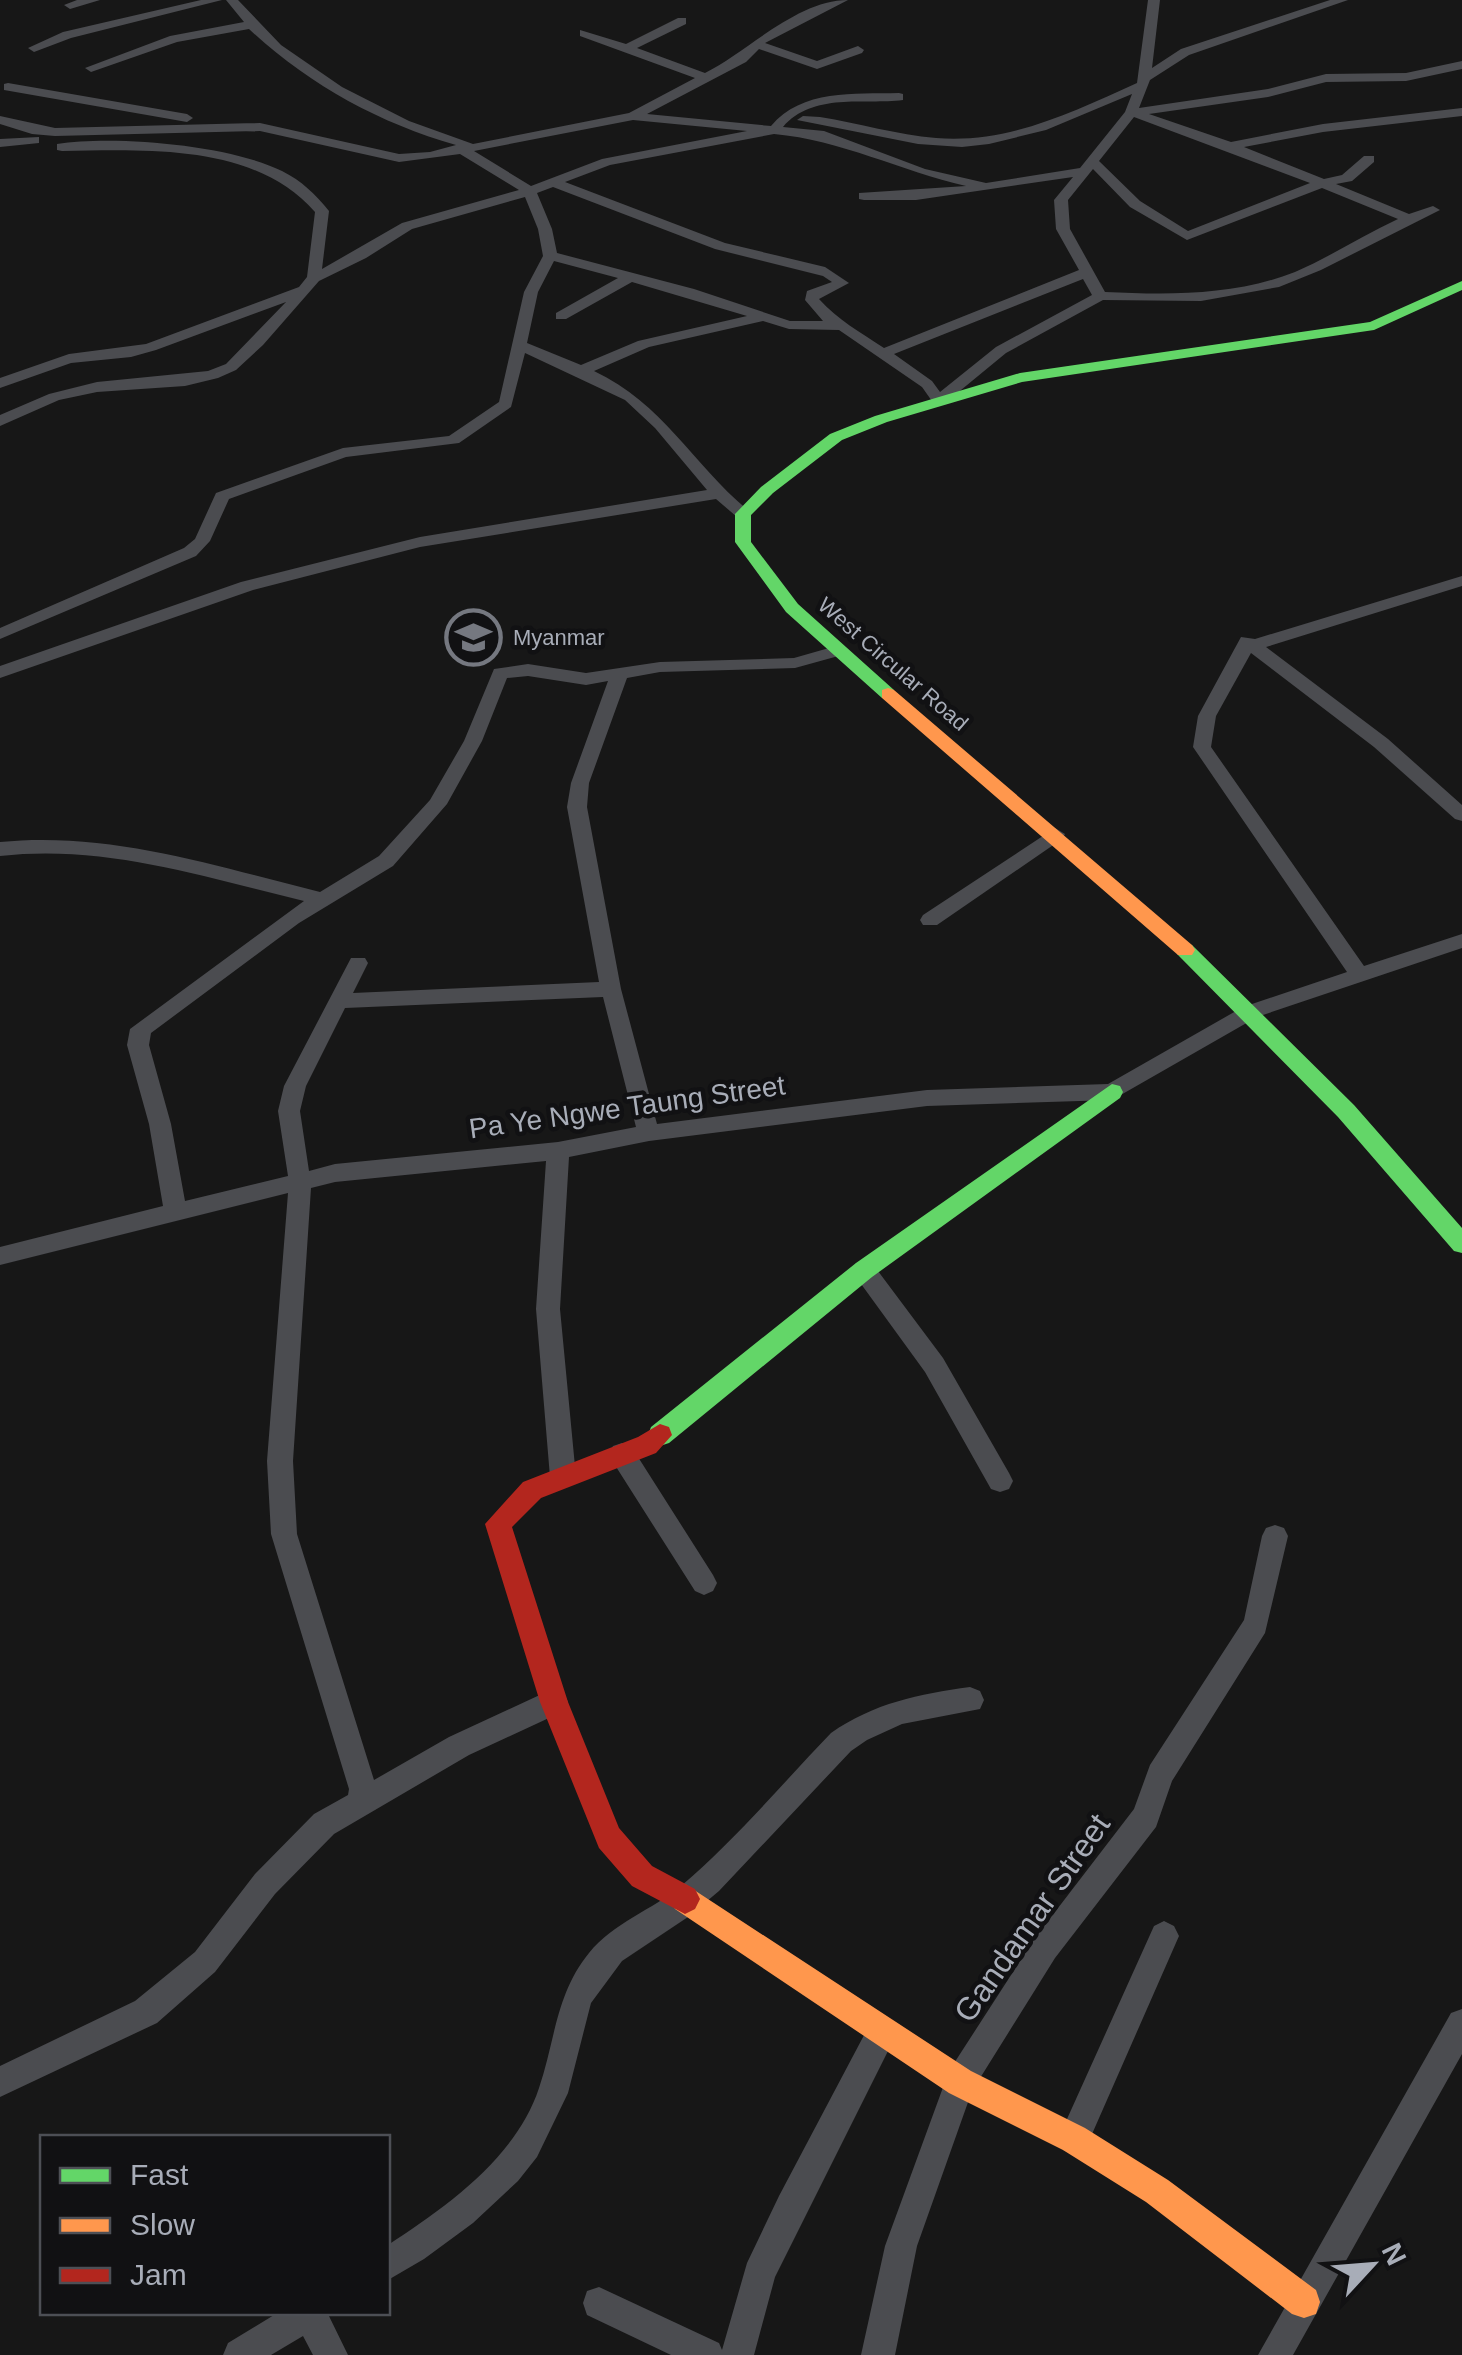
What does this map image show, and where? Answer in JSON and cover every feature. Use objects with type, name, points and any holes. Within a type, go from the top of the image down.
[{"type":"street","points":[[70,5],[94,0]]},
{"type":"street","points":[[34,48],[67,35],[216,0]]},
{"type":"street","points":[[0,634],[190,552],[202,542],[222,496],[343,453],[453,440],[506,404],[518,364],[518,344],[530,292],[550,256],[546,229],[530,191],[464,147],[405,126],[305,69],[249,25],[232,0]]},
{"type":"street","points":[[634,116],[742,59],[755,44],[842,0]]},
{"type":"street","points":[[1100,296],[1063,229],[1060,200],[1131,113],[1144,82],[1154,0]]},
{"type":"street","points":[[0,382],[90,354],[131,353],[151,347],[310,283],[406,226],[530,191],[607,162],[776,126],[830,122],[934,142],[962,142],[1040,129],[1144,82],[1186,52],[1342,0]]},
{"type":"street","points":[[630,48],[682,21]]},
{"type":"street","points":[[91,68],[174,39],[249,25]]},
{"type":"street","points":[[584,33],[706,78]]},
{"type":"street","points":[[755,44],[817,65],[858,50]]},
{"type":"street","points":[[1131,113],[1268,94],[1326,78],[1406,77],[1462,66]]},
{"type":"street","points":[[8,87],[260,127],[400,158],[634,116],[776,126],[819,134],[921,172],[986,186]]},
{"type":"street","points":[[776,126],[790,110],[834,99],[898,97]]},
{"type":"street","points":[[1230,146],[1323,128],[1462,112]]},
{"type":"street","points":[[1131,113],[1230,146],[1408,218]]},
{"type":"street","points":[[0,120],[61,147],[108,146],[221,156],[266,166],[295,179],[322,211],[310,283],[244,354],[212,375],[184,382],[96,387],[0,421]]},
{"type":"street","points":[[0,143],[33,135],[260,127]]},
{"type":"street","points":[[1088,166],[1135,204],[1187,236],[1321,184],[1348,178],[1369,159]]},
{"type":"street","points":[[864,196],[916,196],[1088,166]]},
{"type":"street","points":[[552,182],[693,240],[822,269],[842,283],[812,294],[812,300],[833,323],[927,384],[939,401]]},
{"type":"street","points":[[939,401],[1001,350],[1100,296],[1185,301],[1254,289],[1300,274],[1408,218],[1433,210]]},
{"type":"street","points":[[550,256],[689,292],[789,325],[833,323]]},
{"type":"street","points":[[884,353],[1086,272]]},
{"type":"street","points":[[561,316],[630,277]]},
{"type":"street","points":[[518,344],[630,397],[686,454],[715,494],[743,514],[767,490],[836,437],[939,401],[1020,378],[1374,326],[1462,286]]},
{"type":"street","points":[[579,372],[606,355],[639,345],[760,318]]},
{"type":"street","points":[[54,364],[69,394]]},
{"type":"street","points":[[0,672],[247,586],[401,547],[715,494]]},
{"type":"street","name":"West Circular Road","points":[[743,514],[743,542],[764,574],[836,652],[1055,834],[1250,1012],[1346,1111],[1462,1244]]},
{"type":"street","points":[[1247,641],[1462,580]]},
{"type":"street","points":[[1247,641],[1381,743],[1462,815]]},
{"type":"street","points":[[1247,641],[1207,716],[1202,747],[1359,974]]},
{"type":"street","points":[[176,1213],[160,1124],[138,1044],[141,1030],[322,899],[386,861],[436,804],[472,741],[500,673],[528,670],[586,679],[684,665],[795,662],[836,652]]},
{"type":"street","points":[[619,674],[580,783],[577,807],[611,989],[649,1134]]},
{"type":"street","points":[[930,920],[1055,834]]},
{"type":"street","points":[[0,849],[28,844],[72,846],[322,899]]},
{"type":"street","name":"Pa Ye Ngwe Taung Street","points":[[0,1256],[335,1173],[558,1151],[649,1134],[927,1098],[1112,1092],[1250,1012],[1462,941]]},
{"type":"street","points":[[358,963],[294,1086],[289,1112],[300,1183],[280,1461],[284,1534],[362,1790],[361,1801]]},
{"type":"street","points":[[336,1001],[611,989]]},
{"type":"street","points":[[1112,1092],[864,1270],[647,1444],[532,1490],[498,1524],[554,1702],[608,1838],[642,1876],[687,1900],[882,2034],[960,2082],[1074,2139],[1157,2191],[1304,2302]]},
{"type":"street","points":[[558,1151],[548,1309],[564,1477]]},
{"type":"street","points":[[864,1270],[934,1365],[1000,1481]]},
{"type":"street","points":[[622,1454],[704,1584]]},
{"type":"street","name":"Gandamar Street","points":[[878,2355],[901,2246],[960,2082],[1045,1948],[1146,1817],[1160,1775],[1256,1624],[1275,1536]]},
{"type":"street","points":[[390,2263],[447,2226],[512,2162],[549,2106],[560,2069],[564,2032],[585,1983],[603,1959],[629,1936],[687,1900],[864,1724],[884,1714],[970,1700]]},
{"type":"street","points":[[0,2082],[146,2012],[204,1962],[265,1884],[324,1824],[459,1746],[554,1702]]},
{"type":"street","points":[[1074,2139],[1164,1936]]},
{"type":"street","points":[[1275,2355],[1462,2024]]},
{"type":"street","points":[[737,2355],[759,2275],[790,2207],[882,2034]]},
{"type":"street","points":[[599,2302],[707,2355]]},
{"type":"street","points":[[240,2355],[307,2315]]},
{"type":"street","points":[[311,2315],[330,2355]]},
{"type":"traffic: fast","points":[[888,694],[792,608],[743,542],[743,514],[767,490],[836,437],[881,419],[1020,378],[1374,326],[1462,285]]},
{"type":"traffic: fast","points":[[1185,950],[1346,1111],[1462,1244]]},
{"type":"traffic: fast","points":[[660,1435],[864,1270],[1112,1092]]},
{"type":"traffic: slow","points":[[888,694],[1185,950]]},
{"type":"traffic: slow","points":[[685,1899],[960,2082],[1074,2139],[1157,2191],[1304,2302]]},
{"type":"traffic: jam","points":[[660,1435],[647,1445],[532,1490],[498,1524],[554,1702],[609,1838],[642,1876],[685,1899]]},
{"type":"place","name":"Myanmar","points":[[474,637]]}]
